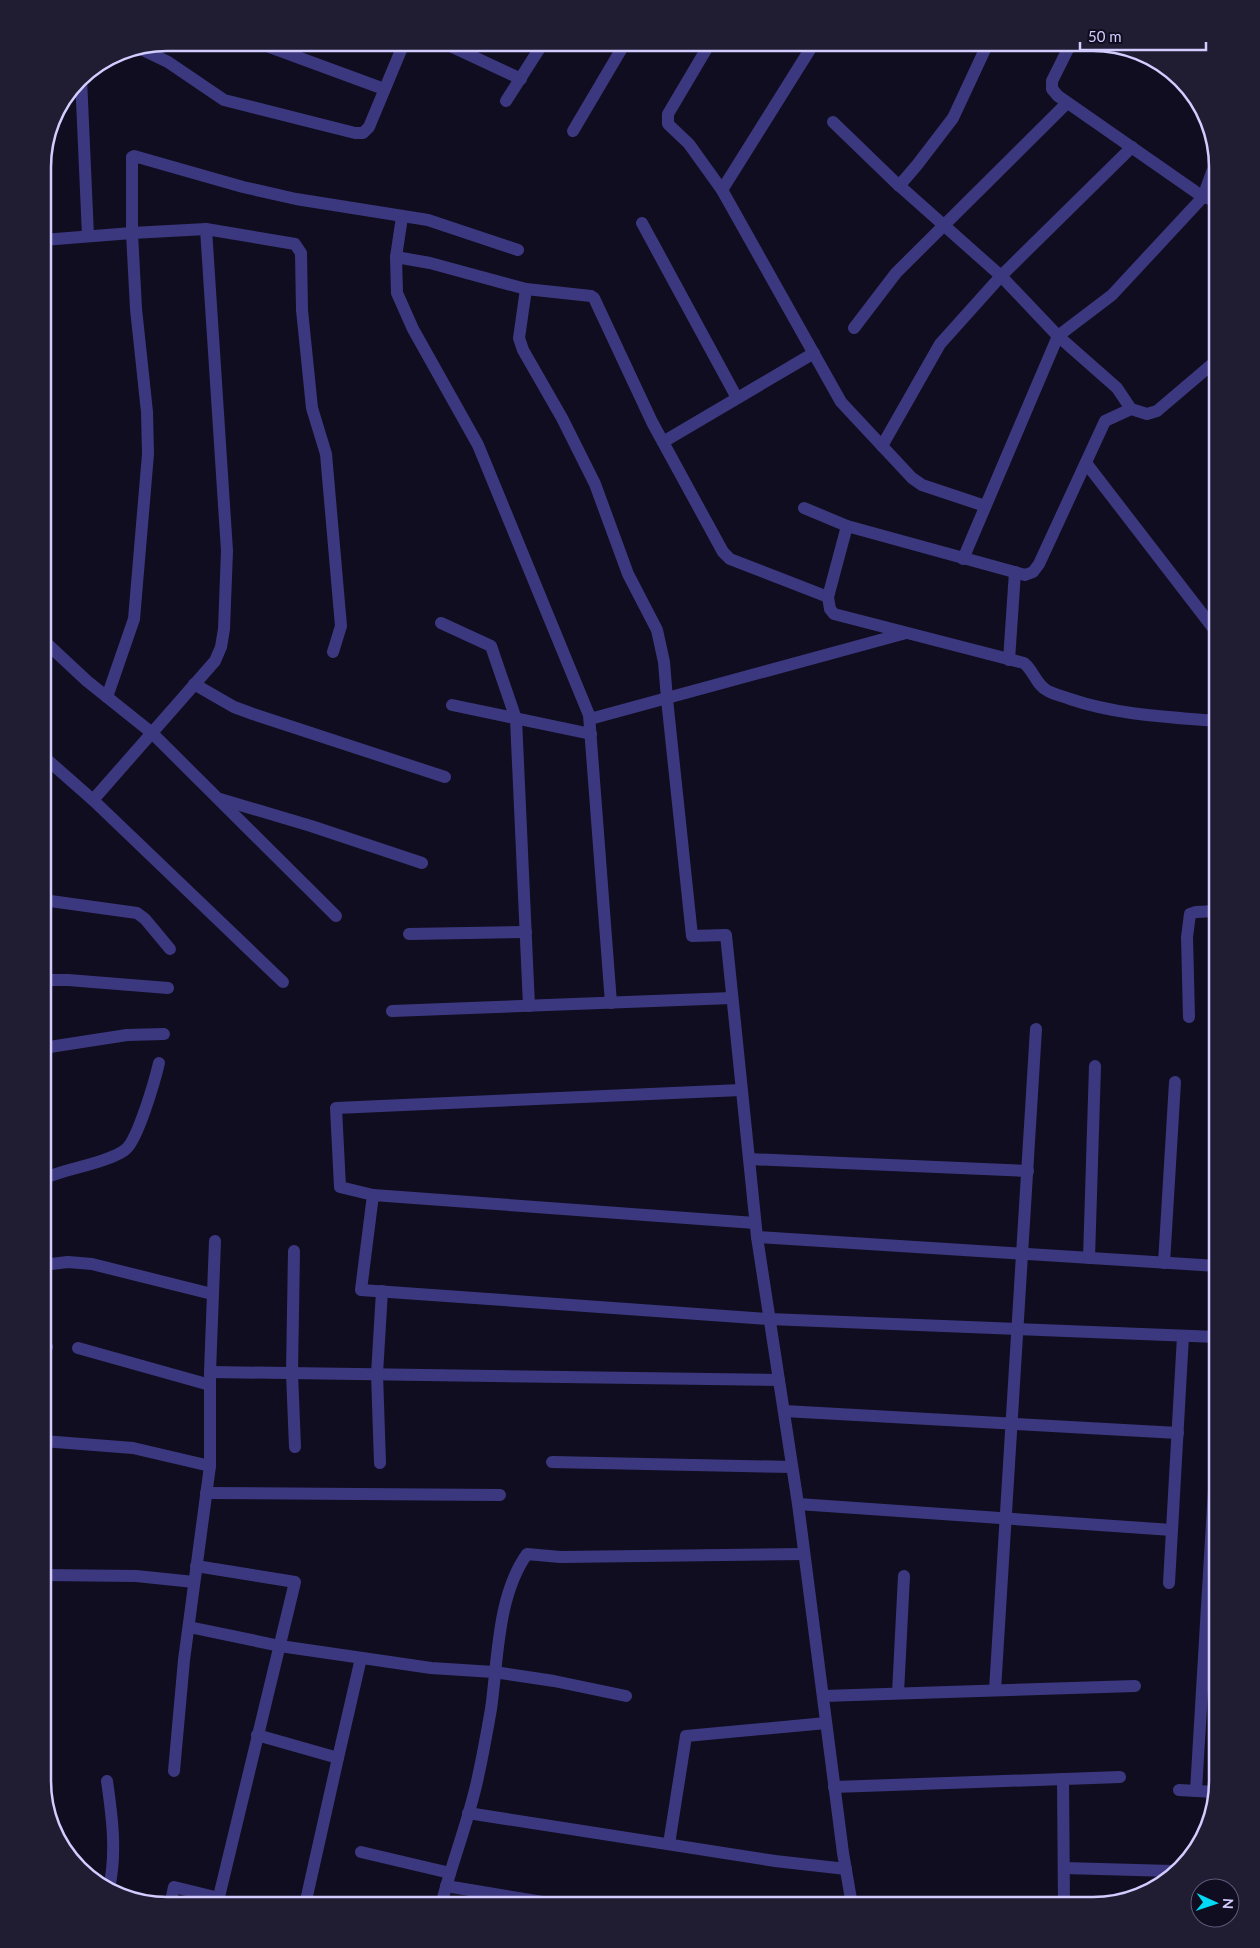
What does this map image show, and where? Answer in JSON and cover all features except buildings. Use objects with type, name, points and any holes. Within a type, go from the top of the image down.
[{"type":"street","points":[[283,51],[384,89]]},
{"type":"street","points":[[148,52],[168,62],[224,100],[354,133],[363,133],[369,127],[401,51]]},
{"type":"street","points":[[461,51],[521,79]]},
{"type":"street","points":[[506,101],[538,51]]},
{"type":"street","points":[[574,131],[620,51]]},
{"type":"street","points":[[705,51],[668,114],[668,124],[689,144],[722,190],[842,402],[912,478],[922,485],[985,506]]},
{"type":"street","points":[[722,190],[809,51]]},
{"type":"street","points":[[899,186],[953,118],[984,51]]},
{"type":"street","points":[[1067,51],[1052,81],[1052,89],[1067,103],[1203,197],[1209,199]]},
{"type":"street","points":[[81,89],[88,236]]},
{"type":"street","points":[[854,328],[896,273],[1067,103]]},
{"type":"street","points":[[833,122],[899,186],[944,224],[1000,276],[1058,336],[1118,388],[1131,409],[1147,414],[1157,411],[1209,368]]},
{"type":"street","points":[[882,446],[940,344],[1000,276],[1132,147]]},
{"type":"street","points":[[107,698],[134,619],[148,454],[147,412],[136,309],[130,160],[134,156],[296,199],[428,220],[518,250]]},
{"type":"street","points":[[962,559],[1058,336],[1112,295],[1203,197],[1209,180]]},
{"type":"street","points":[[402,217],[396,257],[397,293],[413,329],[478,445],[590,719],[611,1003]]},
{"type":"street","points":[[642,223],[737,398]]},
{"type":"street","points":[[51,239],[206,230],[295,244],[301,253],[302,310],[312,408],[326,454],[341,626],[333,652]]},
{"type":"street","points":[[93,800],[215,661],[221,647],[224,629],[227,551],[206,230]]},
{"type":"street","points":[[396,257],[430,263],[526,289],[591,296],[594,298],[663,442],[723,552],[730,559],[828,597]]},
{"type":"street","points":[[526,289],[519,338],[523,350],[562,418],[595,484],[628,574],[657,630],[664,662],[666,699],[692,936],[726,935],[757,1237],[798,1504],[834,1787],[851,1897]]},
{"type":"street","points":[[663,442],[814,353]]},
{"type":"street","points":[[804,508],[847,526],[1025,575],[1033,572],[1039,564],[1106,421],[1131,409]]},
{"type":"street","points":[[1086,463],[1209,621]]},
{"type":"street","points":[[847,526],[828,597],[830,609],[834,614],[1024,663],[1031,669],[1039,684],[1048,691],[1091,706],[1114,711],[1209,720]]},
{"type":"street","points":[[1009,660],[1015,572]]},
{"type":"street","points":[[441,623],[491,646],[516,719],[529,1006]]},
{"type":"street","points":[[590,719],[906,633]]},
{"type":"street","points":[[51,648],[87,682],[152,732],[336,916]]},
{"type":"street","points":[[194,684],[234,707],[445,777]]},
{"type":"street","points":[[452,706],[591,734]]},
{"type":"street","points":[[51,763],[93,800],[283,982]]},
{"type":"street","points":[[218,798],[312,826],[422,863]]},
{"type":"street","points":[[51,901],[137,913],[145,919],[170,949]]},
{"type":"street","points":[[1189,1017],[1187,937],[1190,914],[1209,911]]},
{"type":"street","points":[[409,934],[526,932]]},
{"type":"street","points":[[51,980],[168,988]]},
{"type":"street","points":[[392,1011],[732,998]]},
{"type":"street","points":[[995,1690],[1036,1029]]},
{"type":"street","points":[[51,1047],[127,1035],[164,1034]]},
{"type":"street","points":[[51,1175],[108,1159],[126,1150],[150,1095],[159,1063]]},
{"type":"street","points":[[1090,1258],[1095,1066]]},
{"type":"street","points":[[1164,1263],[1176,1082]]},
{"type":"street","points":[[742,1090],[336,1108],[340,1187],[373,1195],[756,1223]]},
{"type":"street","points":[[748,1159],[1028,1171]]},
{"type":"street","points":[[373,1195],[361,1290],[770,1319],[1209,1337]]},
{"type":"street","points":[[757,1237],[1209,1266]]},
{"type":"street","points":[[174,1771],[188,1627],[210,1466],[210,1379],[215,1241]]},
{"type":"street","points":[[294,1250],[292,1373],[294,1447]]},
{"type":"street","points":[[51,1264],[68,1262],[92,1264],[212,1294]]},
{"type":"street","points":[[380,1463],[377,1374],[382,1291]]},
{"type":"street","points":[[1169,1583],[1183,1336]]},
{"type":"street","points":[[78,1348],[210,1379],[292,1373],[779,1380]]},
{"type":"street","points":[[784,1411],[1178,1433]]},
{"type":"street","points":[[51,1442],[133,1448],[210,1466]]},
{"type":"street","points":[[552,1462],[792,1467]]},
{"type":"street","points":[[206,1493],[500,1495]]},
{"type":"street","points":[[798,1504],[1172,1530]]},
{"type":"street","points":[[443,1897],[478,1778],[491,1708],[494,1672],[507,1598],[520,1565],[527,1554],[560,1556],[804,1554]]},
{"type":"street","points":[[196,1566],[295,1582],[219,1897]]},
{"type":"street","points":[[51,1575],[136,1576],[194,1582]]},
{"type":"street","points":[[898,1693],[904,1576]]},
{"type":"street","points":[[188,1627],[280,1646],[431,1668],[494,1672],[554,1681],[626,1696]]},
{"type":"street","points":[[1196,1791],[1209,1637]]},
{"type":"street","points":[[307,1897],[361,1658]]},
{"type":"street","points":[[823,1696],[1135,1686]]},
{"type":"street","points":[[668,1844],[686,1736],[826,1724]]},
{"type":"street","points":[[257,1735],[338,1758]]},
{"type":"street","points":[[834,1787],[1120,1777]]},
{"type":"street","points":[[1063,1779],[1064,1897]]},
{"type":"street","points":[[107,1781],[113,1823],[110,1882]]},
{"type":"street","points":[[1179,1790],[1208,1792]]},
{"type":"street","points":[[468,1813],[775,1861],[846,1869]]},
{"type":"street","points":[[361,1852],[450,1872]]},
{"type":"street","points":[[1064,1868],[1166,1871]]},
{"type":"street","points":[[446,1886],[510,1897]]},
{"type":"street","points":[[172,1897],[174,1887],[205,1897]]}]
